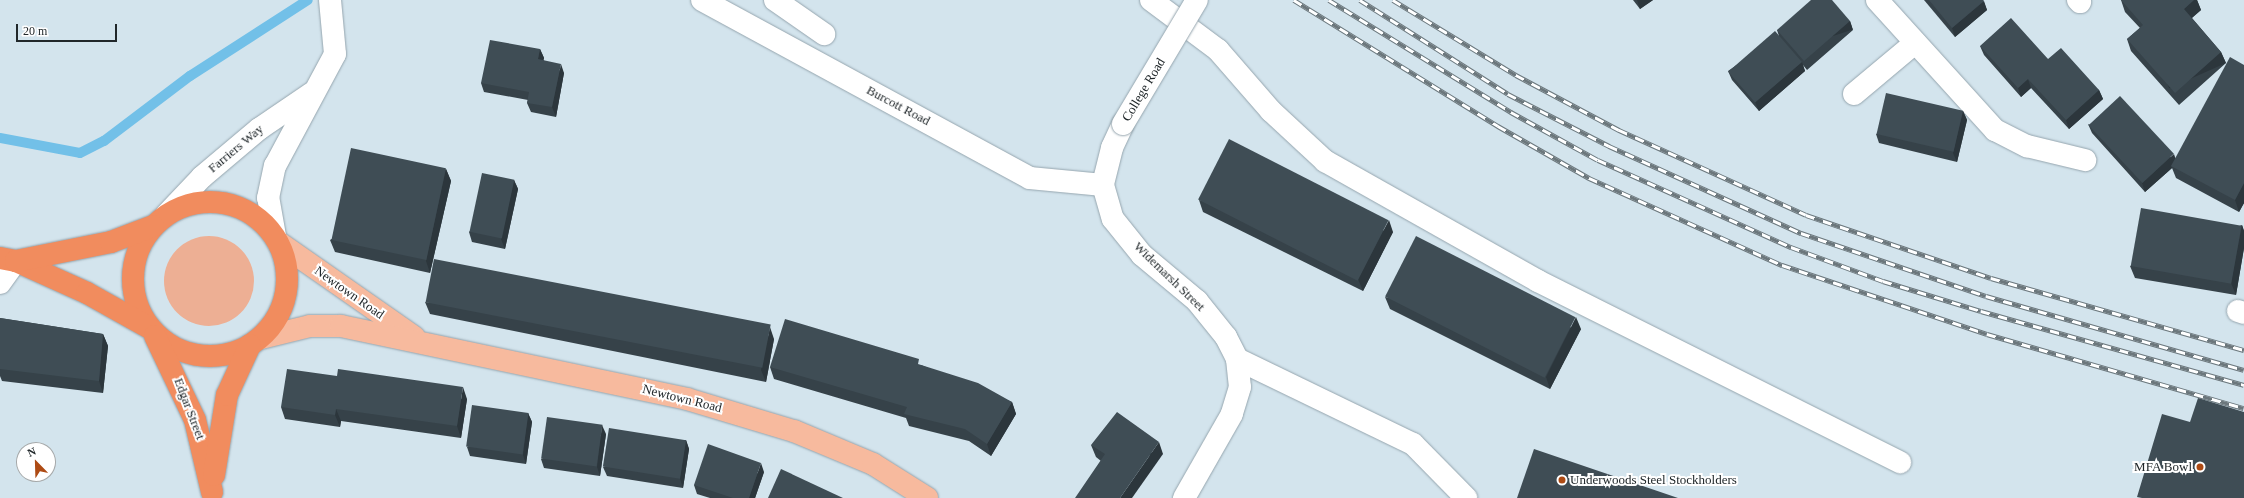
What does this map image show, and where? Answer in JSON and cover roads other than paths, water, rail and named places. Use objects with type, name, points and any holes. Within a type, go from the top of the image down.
[{"type":"highway","points":[[8,259],[111,242],[204,202],[225,203],[244,209],[276,239]]},
{"type":"highway","name":"Edgar Street","points":[[160,221],[142,241],[132,276],[134,294],[195,420],[212,495]]},
{"type":"highway","name":"Edgar Street","points":[[212,495],[227,395],[255,341],[284,303],[287,282],[276,239]]},
{"type":"highway","points":[[8,259],[118,308],[151,330],[166,343],[199,356],[217,356],[255,341]]},
{"type":"main road","name":"Newtown Road","points":[[276,239],[422,342]]},
{"type":"main road","name":"Newtown Road","points":[[255,341],[310,326],[342,326],[687,399],[794,432],[873,464],[927,498]]},
{"type":"street","name":"Burcott Road","points":[[702,0],[1030,178],[1103,185]]},
{"type":"street","points":[[775,0],[824,34]]},
{"type":"street","points":[[1151,0],[1218,50],[1271,111],[1325,161],[1538,281],[1900,462]]},
{"type":"street","name":"College Road","points":[[1103,185],[1112,148],[1123,124],[1197,0]]},
{"type":"street","points":[[1877,0],[1957,91],[1995,130],[2027,146],[2085,160]]},
{"type":"street","name":"Farriers Way","points":[[276,239],[268,198],[271,180],[314,91],[335,54],[331,9]]},
{"type":"street","points":[[1854,94],[1915,43]]},
{"type":"street","name":"Farriers Way","points":[[160,221],[202,177],[259,129],[314,91]]},
{"type":"street","name":"Widemarsh Street","points":[[1103,185],[1113,219],[1142,255],[1197,301],[1226,336],[1237,359],[1240,387],[1232,414],[1184,498]]},
{"type":"street","points":[[0,283],[8,259]]},
{"type":"street","points":[[1237,359],[1413,444],[1466,498]]},
{"type":"waterway","points":[[0,138],[80,153],[104,141],[190,76],[308,0]]},
{"type":"railway","points":[[1294,0],[1498,126],[1589,178],[1782,265],[1987,334],[2244,408]]},
{"type":"railway","points":[[1329,0],[1511,112],[1598,160],[1791,247],[1883,281],[1981,311],[2244,385]]},
{"type":"railway","points":[[1360,0],[1508,94],[1609,146],[1801,233],[1986,296],[2244,370]]},
{"type":"railway","points":[[1393,0],[1516,75],[1619,130],[1806,215],[1991,278],[2244,350]]},
{"type":"place","name":"MFA Bowl","points":[[2200,467]]},
{"type":"place","name":"Underwoods Steel Stockholders","points":[[1562,480]]}]
